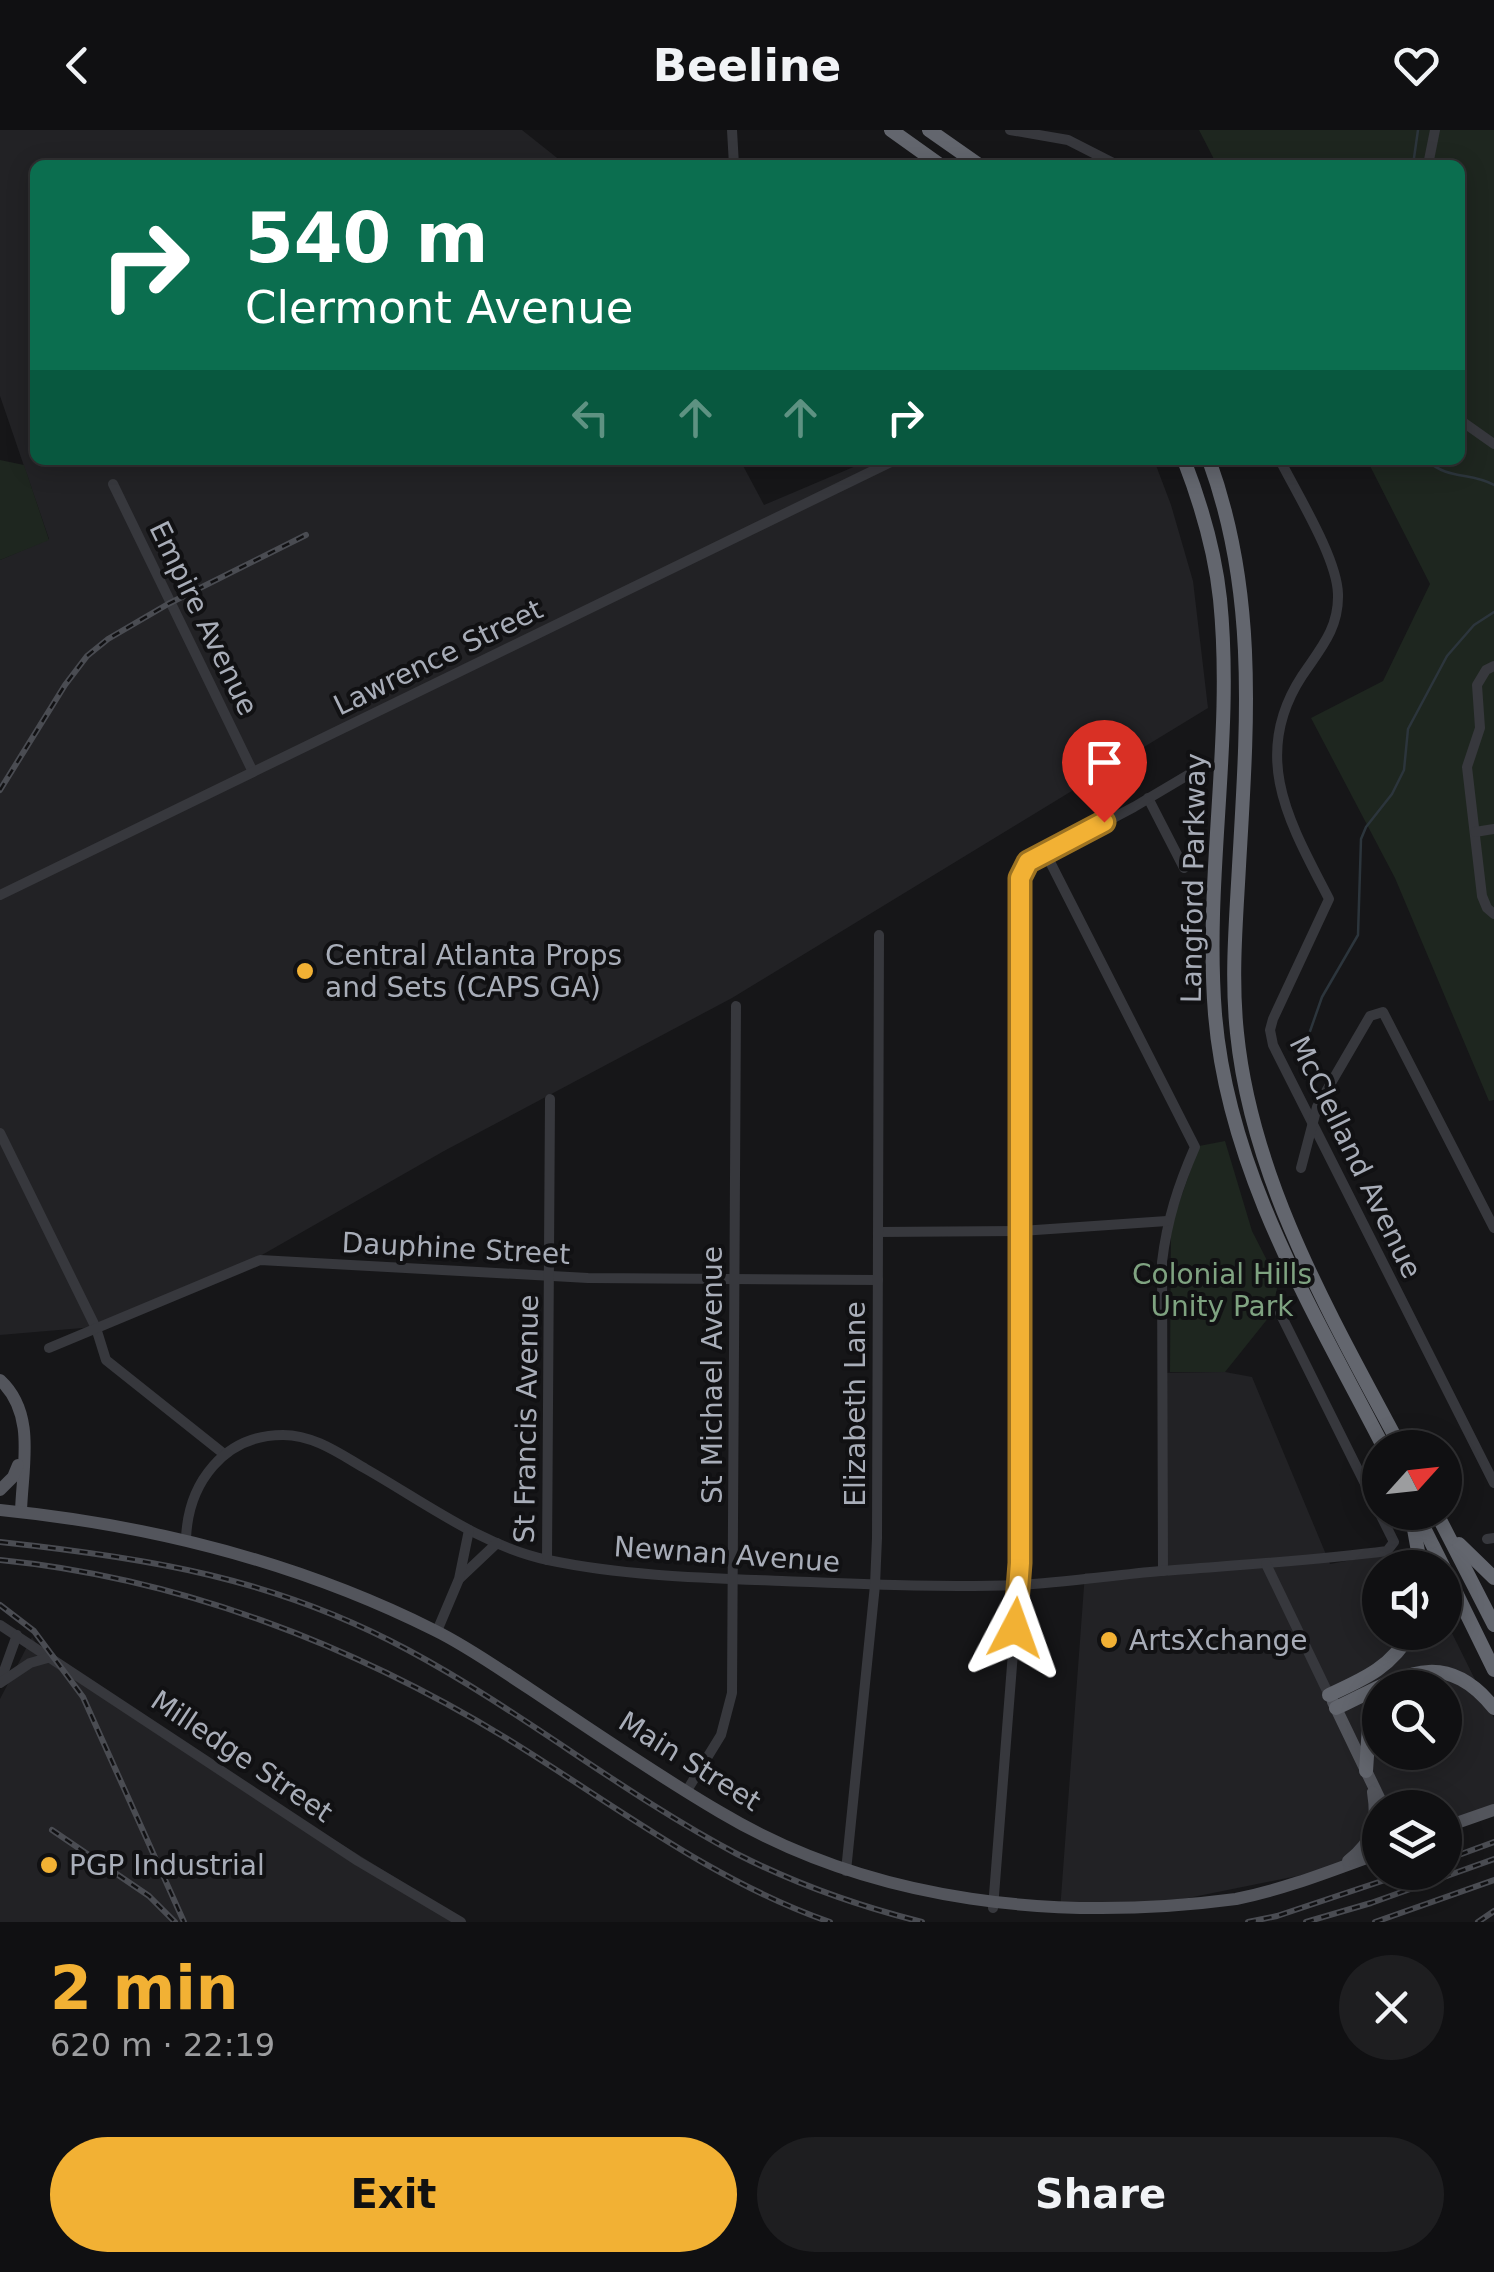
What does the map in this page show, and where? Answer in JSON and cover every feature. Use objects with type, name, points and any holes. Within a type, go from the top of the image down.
[{"type":"highway","points":[[890,130],[933,160]]},
{"type":"highway","points":[[929,130],[972,160]]},
{"type":"highway","name":"Langford Parkway","points":[[1186,465],[1204,522],[1220,596],[1224,681],[1212,973],[1224,1082],[1244,1156],[1276,1235],[1375,1430]]},
{"type":"highway","name":"Langford Parkway","points":[[1210,465],[1236,551],[1247,656],[1234,964],[1237,1034],[1247,1100],[1268,1172],[1287,1218],[1392,1430]]},
{"type":"highway","points":[[1446,1530],[1494,1625]]},
{"type":"highway","points":[[1450,1530],[1465,1552],[1494,1578]]},
{"type":"highway","points":[[1462,1605],[1494,1670]]},
{"type":"highway","points":[[1333,1702],[1383,1668],[1401,1650]]},
{"type":"highway","points":[[1462,1680],[1494,1708]]},
{"type":"highway","points":[[1333,1702],[1362,1694]]},
{"type":"highway","points":[[1370,1770],[1370,1780]]},
{"type":"main road","points":[[0,1380],[21,1410],[21,1512]]},
{"type":"main road","points":[[0,1490],[13,1477],[24,1449]]},
{"type":"main road","name":"Main Street","points":[[0,1510],[186,1539],[312,1576],[437,1631],[686,1792],[760,1834],[846,1871],[916,1893],[992,1908],[1080,1915],[1146,1913],[1240,1898],[1362,1859]]},
{"type":"main road","points":[[1333,1702],[1375,1790]]},
{"type":"main road","points":[[1370,1780],[1379,1790]]},
{"type":"main road","points":[[1341,1867],[1372,1838],[1376,1818],[1370,1780]]},
{"type":"main road","points":[[1462,1820],[1494,1810]]},
{"type":"street","points":[[732,130],[734,160]]},
{"type":"street","points":[[1010,130],[1068,140],[1107,160]]},
{"type":"street","points":[[1429,160],[1435,130]]},
{"type":"street","points":[[1465,424],[1494,444]]},
{"type":"street","name":"Lawrence Street","points":[[0,895],[875,465]]},
{"type":"street","name":"McClelland Avenue","points":[[1282,465],[1330,562],[1338,588],[1333,629],[1290,698],[1276,754],[1285,810],[1329,899],[1270,1030],[1273,1045],[1494,1483]]},
{"type":"street","name":"Empire Avenue","points":[[113,484],[254,772]]},
{"type":"street","points":[[1494,666],[1486,670],[1477,686],[1480,728],[1468,767],[1482,896],[1494,914]]},
{"type":"street","points":[[1480,728],[1494,727]]},
{"type":"street","points":[[992,1908],[1018,1585],[1020,878],[1028,862],[1193,772]]},
{"type":"street","points":[[1148,798],[1184,868]]},
{"type":"street","points":[[1475,832],[1494,829]]},
{"type":"street","points":[[1046,852],[1195,1147],[1167,1221],[1162,1262],[1163,1571]]},
{"type":"street","name":"Elizabeth Lane","points":[[846,1871],[875,1585],[879,935]]},
{"type":"street","name":"St Michael Avenue","points":[[686,1792],[721,1735],[730,1710],[736,1006]]},
{"type":"street","points":[[1301,1168],[1317,1107],[1370,1016],[1383,1012],[1494,1228]]},
{"type":"street","name":"St Francis Avenue","points":[[547,1560],[550,1099]]},
{"type":"street","points":[[0,1134],[96,1328],[106,1360],[224,1454],[198,1485],[187,1516],[186,1539]]},
{"type":"street","points":[[878,1232],[1021,1231],[1167,1221]]},
{"type":"street","name":"Dauphine Street","points":[[49,1348],[260,1260],[550,1276],[878,1280]]},
{"type":"street","name":"Newnan Avenue","points":[[224,1454],[264,1436],[309,1439],[497,1542],[547,1560],[606,1570],[875,1585],[1018,1585],[1387,1552],[1394,1542],[1280,1314]]},
{"type":"street","points":[[437,1631],[459,1579],[470,1530]]},
{"type":"street","points":[[459,1579],[497,1542]]},
{"type":"street","points":[[1266,1564],[1333,1702]]},
{"type":"street","name":"Milledge Street","points":[[0,1625],[358,1861],[460,1922]]},
{"type":"street","points":[[0,1683],[18,1635]]},
{"type":"street","points":[[0,1683],[30,1663],[51,1656]]},
{"type":"shaded area","points":[[0,130],[522,130],[560,160],[30,160],[30,465],[743,465],[764,505],[858,465],[1156,465],[1193,581],[1208,708],[732,998],[444,1151],[246,1264],[94,1327],[0,1335],[0,560],[49,539],[0,396]]},
{"type":"shaded area","points":[[1225,1372],[1252,1377],[1330,1564],[1362,1558],[1362,1650],[1460,1650],[1494,1718],[1494,1814],[1462,1826],[1462,1790],[1362,1790],[1362,1863],[1188,1898],[1060,1911],[1085,1573],[1168,1576],[1159,1373]]},
{"type":"shaded area","points":[[32,1637],[49,1663],[467,1922],[0,1922],[0,1699]]},
{"type":"green space","points":[[1199,130],[1494,130],[1494,1100],[1489,1101],[1395,878],[1311,718],[1383,681],[1430,584],[1370,465],[1465,465],[1465,160],[1214,160]]},
{"type":"green space","points":[[0,460],[24,465],[49,540],[0,560]]},
{"type":"green space","name":"Colonial Hills Unity Park","points":[[1225,1141],[1252,1231],[1278,1282],[1273,1312],[1225,1372],[1170,1372],[1171,1226],[1199,1146]]},
{"type":"waterway","points":[[1414,160],[1418,130]]},
{"type":"waterway","points":[[1434,465],[1494,485]]},
{"type":"waterway","points":[[1308,1037],[1322,997],[1358,935],[1361,839],[1404,770],[1408,729],[1447,656],[1474,625],[1494,612]]},
{"type":"railway","points":[[0,790],[87,656],[168,604],[306,535]]},
{"type":"railway","points":[[0,1542],[210,1575],[259,1588],[358,1625],[450,1674],[737,1854],[828,1893],[922,1922]]},
{"type":"railway","points":[[0,1560],[133,1582],[199,1600],[263,1621],[388,1673],[506,1738],[704,1863],[830,1922]]},
{"type":"railway","points":[[0,1605],[34,1631],[83,1697],[184,1922]]},
{"type":"railway","points":[[52,1830],[149,1896],[175,1922]]},
{"type":"railway","points":[[1462,1854],[1494,1842]]},
{"type":"railway","points":[[1306,1922],[1494,1859]]},
{"type":"railway","points":[[1375,1922],[1494,1880]]},
{"type":"railway","points":[[1248,1922],[1362,1888]]},
{"type":"railway","points":[[1478,1922],[1494,1911]]},
{"type":"place","name":"Central Atlanta Props and Sets (CAPS GA)","points":[[305,971]]},
{"type":"place","name":"ArtsXchange","points":[[1109,1640]]},
{"type":"place","name":"PGP Industrial","points":[[49,1865]]},
{"type":"route","points":[[1015,1628],[1020,1563],[1020,878],[1028,862],[1104,822]]}]
